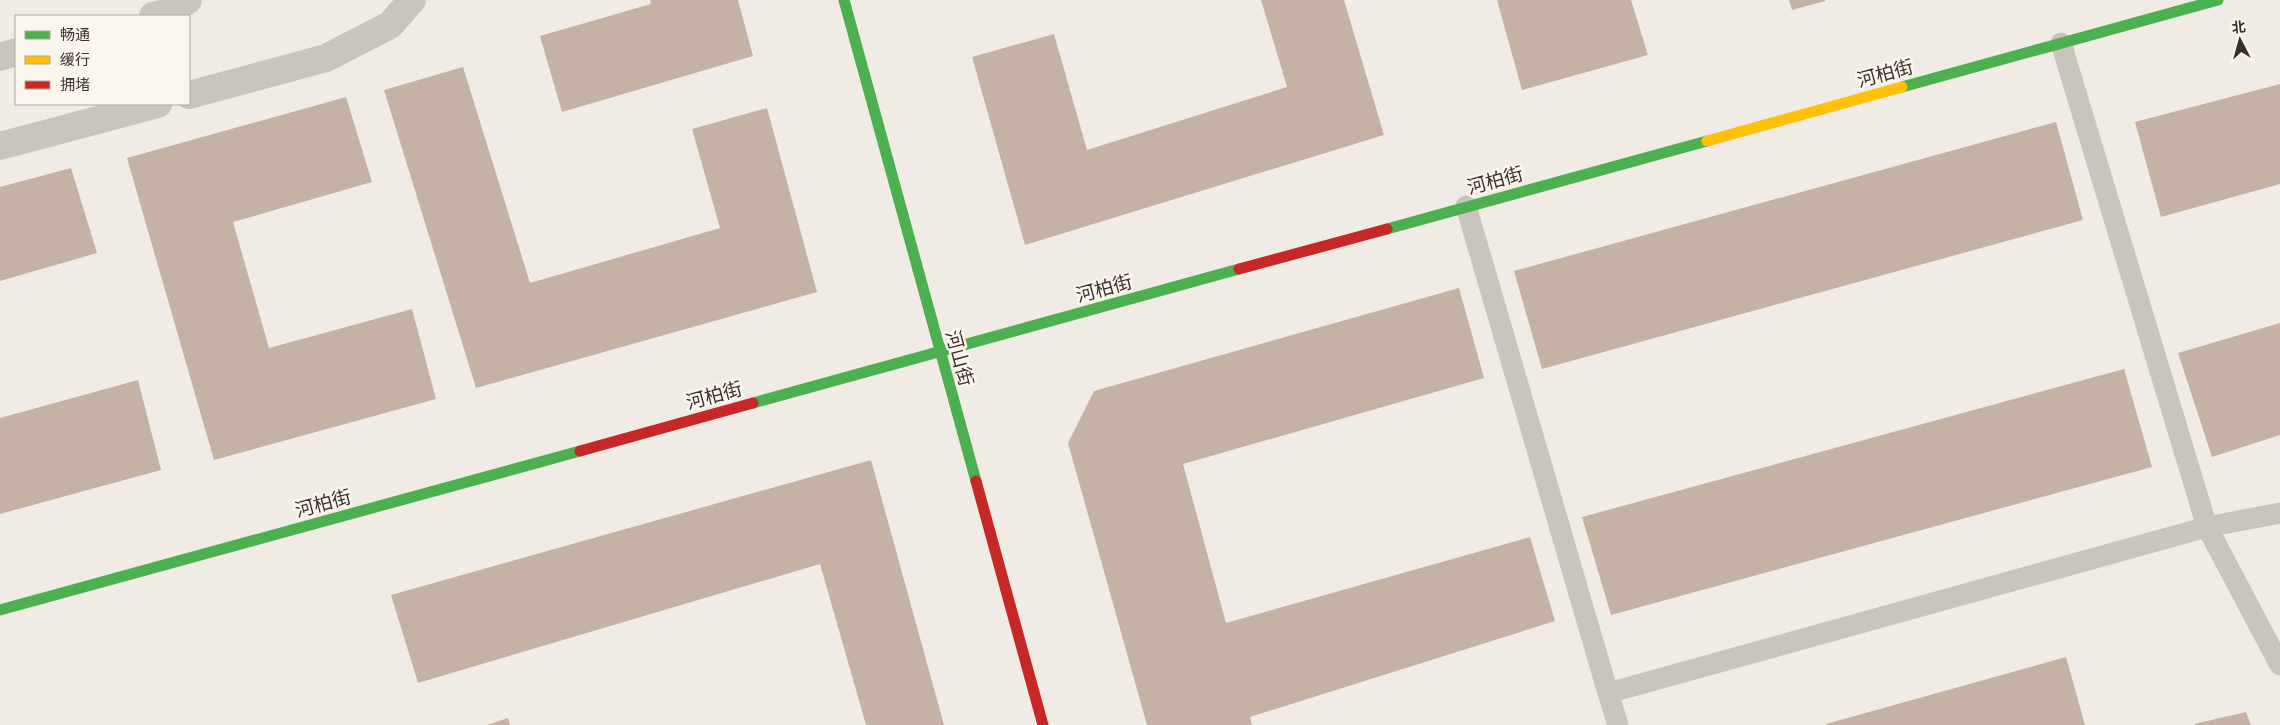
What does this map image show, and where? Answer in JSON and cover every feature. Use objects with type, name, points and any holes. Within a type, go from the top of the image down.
[{"type":"street","points":[[157,15],[166,13],[188,0]]},
{"type":"street","points":[[190,95],[326,58],[390,25],[412,0]]},
{"type":"street","name":"河山街","points":[[844,0],[1043,725]]},
{"type":"street","name":"河柏街","points":[[0,610],[2218,0]]},
{"type":"street","points":[[0,57],[15,52]]},
{"type":"street","points":[[0,146],[154,105]]},
{"type":"lane","points":[[2061,43],[2206,527],[2280,665]]},
{"type":"lane","points":[[1466,206],[1618,725]]},
{"type":"lane","points":[[1608,693],[2206,527],[2280,513]]},
{"type":"building","points":[[650,0],[738,0],[753,56],[562,112],[540,36],[651,4]]},
{"type":"building","points":[[1261,0],[1344,0],[1384,135],[1025,245],[972,57],[1054,34],[1087,150],[1287,87]]},
{"type":"building","points":[[1497,0],[1631,0],[1648,55],[1522,90]]},
{"type":"building","points":[[1789,0],[1825,0],[1825,1],[1792,10]]},
{"type":"building","points":[[463,67],[530,283],[720,228],[692,129],[767,108],[817,292],[476,388],[384,90]]},
{"type":"building","points":[[2280,84],[2280,184],[2161,217],[2135,122]]},
{"type":"building","points":[[346,97],[372,182],[233,222],[269,348],[412,309],[436,399],[214,460],[127,158]]},
{"type":"building","points":[[2056,122],[2083,220],[1542,369],[1514,271]]},
{"type":"building","points":[[71,168],[97,253],[0,281],[0,187]]},
{"type":"building","points":[[1459,288],[1484,378],[1183,464],[1226,623],[1530,537],[1555,621],[1250,717],[1252,725],[1147,725],[1068,443],[1094,391]]},
{"type":"building","points":[[2280,323],[2280,435],[2212,457],[2178,353]]},
{"type":"building","points":[[2124,369],[2152,467],[1611,615],[1582,517]]},
{"type":"building","points":[[138,380],[161,470],[0,514],[0,418]]},
{"type":"building","points":[[871,460],[944,725],[866,725],[820,564],[418,683],[391,595]]},
{"type":"building","points":[[2066,657],[2085,725],[1826,725],[1826,724]]},
{"type":"building","points":[[2246,712],[2251,725],[2194,724]]},
{"type":"building","points":[[508,718],[510,725],[487,725]]},
{"type":"traffic: fast","points":[[844,0],[976,481]]},
{"type":"traffic: fast","points":[[1902,87],[2218,0]]},
{"type":"traffic: fast","points":[[1387,229],[1707,141]]},
{"type":"traffic: fast","points":[[753,403],[1239,269]]},
{"type":"traffic: fast","points":[[0,610],[580,451]]},
{"type":"traffic: slow","points":[[1707,141],[1902,87]]},
{"type":"traffic: jam","points":[[1239,269],[1387,229]]},
{"type":"traffic: jam","points":[[580,451],[753,403]]},
{"type":"traffic: jam","points":[[976,481],[1043,725]]}]
